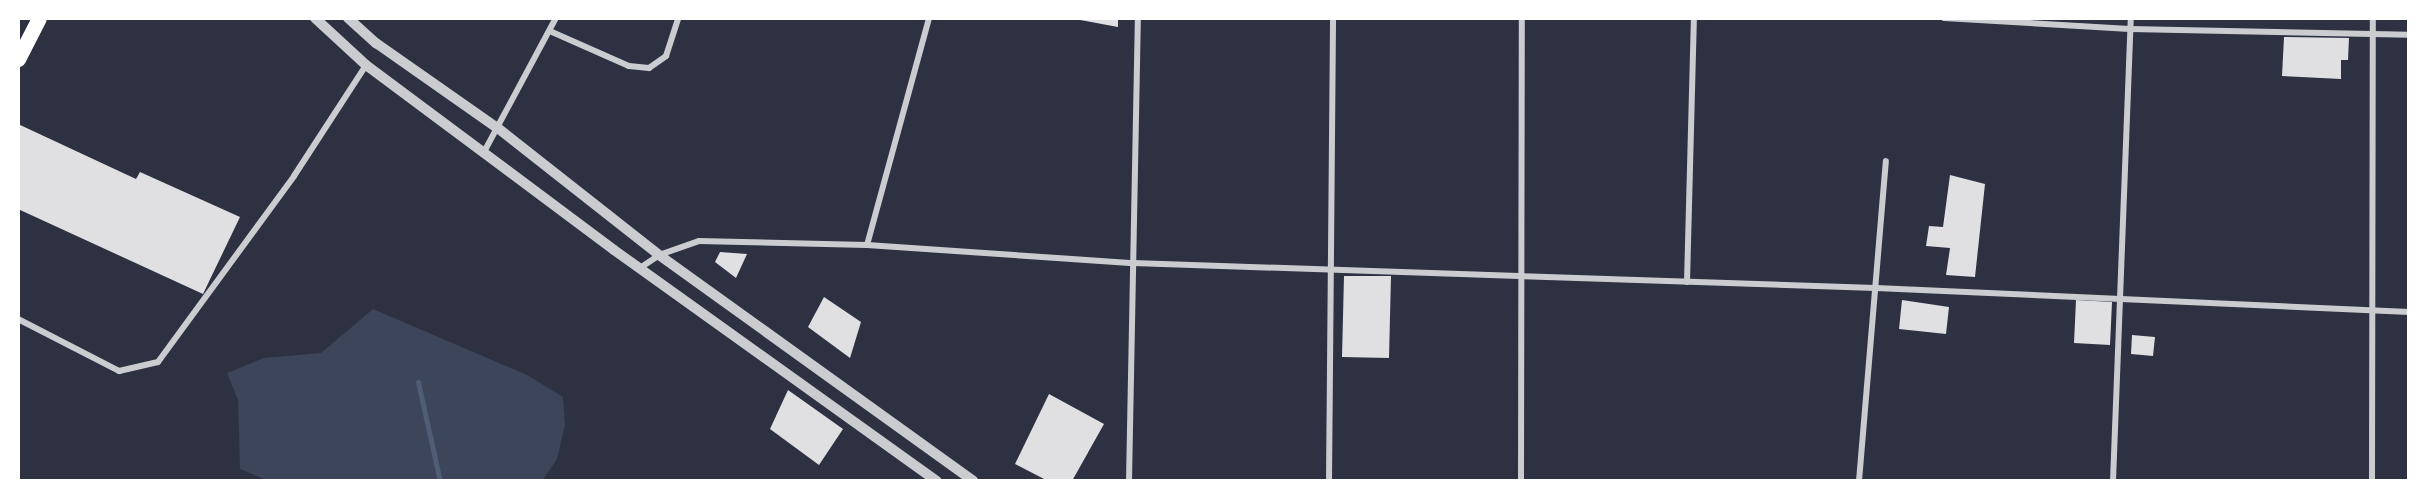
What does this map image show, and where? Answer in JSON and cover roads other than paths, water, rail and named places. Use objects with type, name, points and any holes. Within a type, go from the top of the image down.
[{"type":"main road","points":[[18,59],[39,18]]},
{"type":"street","points":[[348,18],[376,43],[499,129],[659,255],[973,481]]},
{"type":"street","points":[[484,152],[552,32],[556,18]]},
{"type":"street","points":[[552,32],[629,66],[649,68],[666,56],[678,18]]},
{"type":"street","points":[[867,245],[929,18]]},
{"type":"street","points":[[1129,481],[1138,18]]},
{"type":"street","points":[[1329,481],[1333,271],[1333,18]]},
{"type":"street","points":[[1521,481],[1522,18]]},
{"type":"street","points":[[1687,282],[1694,18]]},
{"type":"street","points":[[1944,18],[2130,29],[2409,35]]},
{"type":"street","points":[[2113,481],[2131,18]]},
{"type":"street","points":[[2372,481],[2370,310],[2373,18]]},
{"type":"street","points":[[322,20],[366,65],[640,268],[937,481]]},
{"type":"street","points":[[18,319],[119,371],[158,362],[294,176],[366,65]]},
{"type":"street","points":[[1858,481],[1886,161]]},
{"type":"street","points":[[640,268],[659,255],[699,241],[867,245],[1133,263],[1876,288],[2409,312]]},
{"type":"waterway","points":[[418,382],[440,481]]}]
